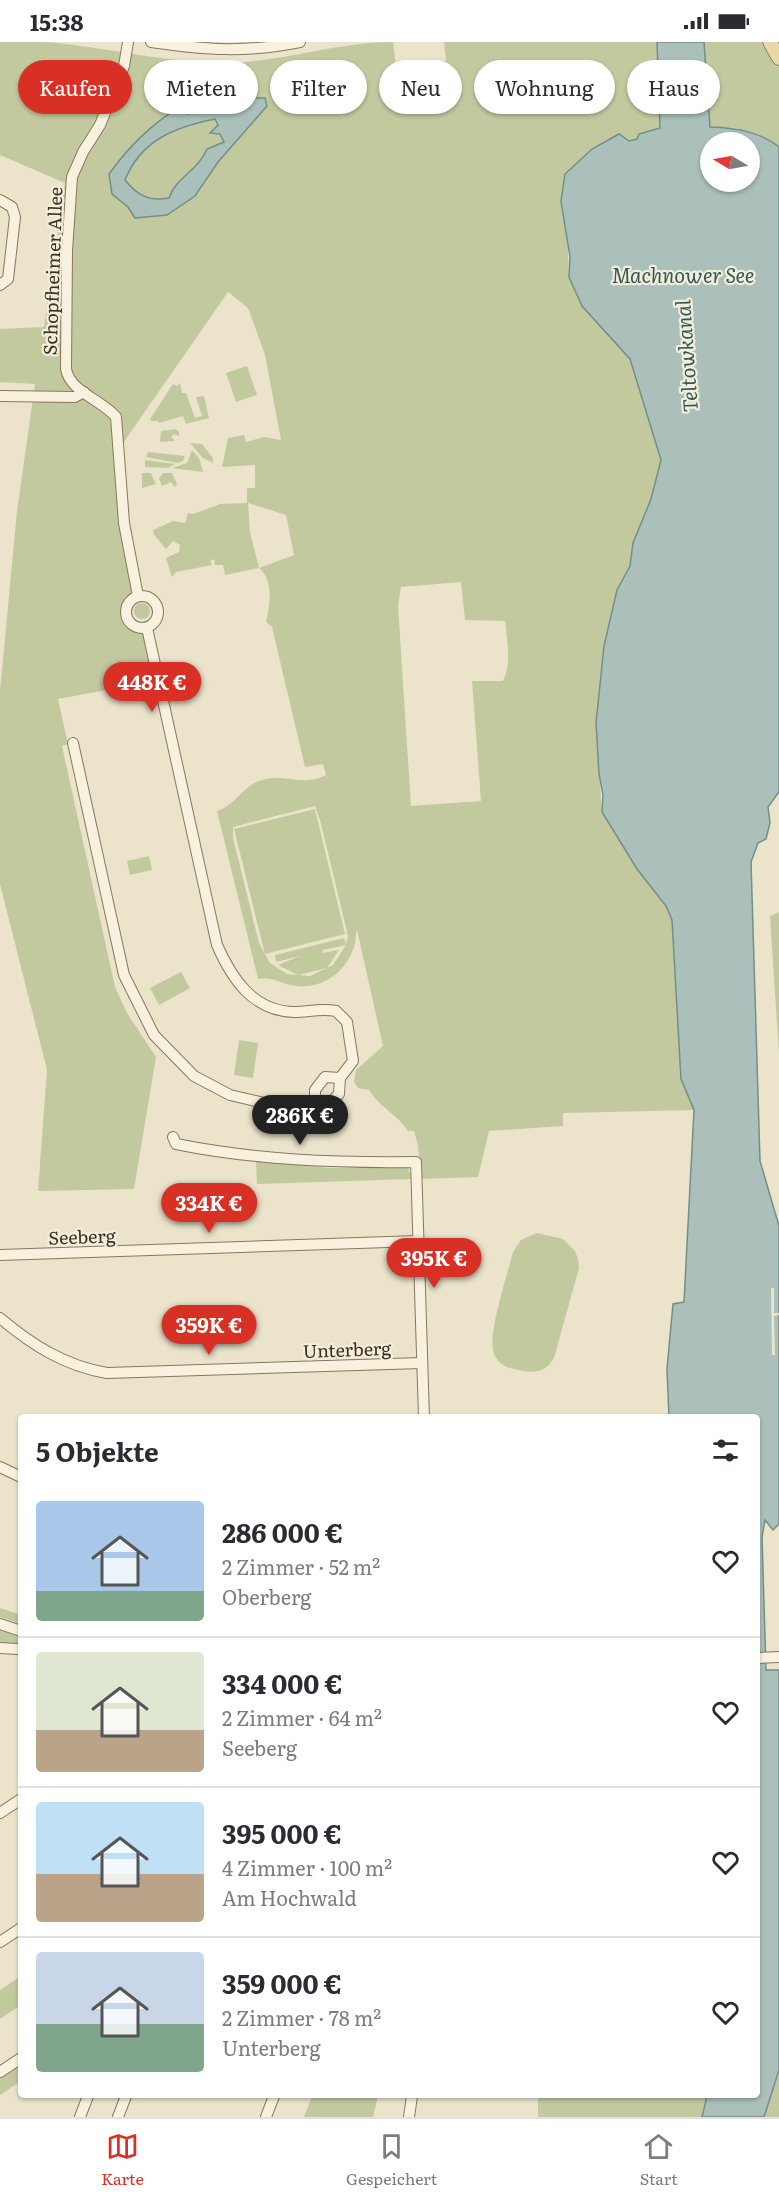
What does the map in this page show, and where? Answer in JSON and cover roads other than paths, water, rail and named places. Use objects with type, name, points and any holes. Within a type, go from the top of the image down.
[{"type":"main road","points":[[770,42],[779,58]]},
{"type":"street","name":"Schopfheimer Allee","points":[[128,42],[124,66],[100,125],[77,164],[70,193],[66,369],[73,385],[110,410],[118,425],[124,523],[138,596]]},
{"type":"street","points":[[151,42],[229,51],[263,49],[300,42]]},
{"type":"street","points":[[0,200],[12,207],[15,217],[8,279],[0,285]]},
{"type":"street","points":[[0,396],[75,397],[84,392]]},
{"type":"street","points":[[138,596],[149,597],[159,610],[156,621],[147,628],[132,625],[127,616],[127,606],[138,596]]},
{"type":"street","points":[[73,743],[119,957],[124,975],[146,1023],[162,1045],[186,1069],[201,1081],[230,1095],[286,1108],[315,1101],[332,1101],[339,1095],[340,1078],[353,1061],[347,1022],[343,1016],[336,1011],[324,1009],[277,1011],[257,1002],[245,992],[224,960],[211,925],[147,628]]},
{"type":"street","points":[[315,1101],[315,1090],[325,1077],[340,1078]]},
{"type":"street","points":[[173,1137],[176,1144],[242,1156],[335,1163],[416,1162],[424,1414]]},
{"type":"street","name":"Seeberg","points":[[0,1255],[418,1241]]},
{"type":"street","name":"Unterberg","points":[[0,1318],[57,1358],[106,1373],[423,1363]]},
{"type":"street","points":[[0,1467],[18,1476]]},
{"type":"street","points":[[0,1624],[18,1630]]},
{"type":"street","points":[[0,1648],[17,1649]]},
{"type":"street","points":[[760,1658],[779,1657]]},
{"type":"street","points":[[0,1813],[18,1801]]},
{"type":"street","points":[[0,1942],[18,1931]]},
{"type":"street","points":[[0,2072],[18,2060]]},
{"type":"street","points":[[80,2117],[87,2098]]},
{"type":"street","points":[[118,2117],[125,2098]]},
{"type":"street","points":[[266,2117],[272,2098]]},
{"type":"street","points":[[409,2117],[412,2098]]},
{"type":"water","name":"Machnower See","points":[[657,42],[704,42],[705,60],[658,60]]},
{"type":"water","points":[[258,98],[265,98],[267,106],[218,162],[195,196],[167,215],[135,218],[128,207],[112,194],[109,174],[149,129],[168,114],[258,114]],"holes":[[[215,119],[218,125],[210,133],[220,134],[224,142],[207,149],[198,163],[176,185],[169,198],[155,199],[144,196],[134,190],[125,180],[140,155],[150,145],[173,131]]]},
{"type":"water","name":"Machnower See","points":[[660,114],[709,114],[710,127],[749,132],[700,132],[700,192],[760,192],[760,136],[779,147],[779,792],[768,807],[770,823],[766,839],[758,843],[751,862],[760,1161],[779,1226],[779,1524],[773,1530],[765,1520],[762,1537],[766,1670],[779,1670],[779,2070],[764,2117],[702,2117],[707,2098],[760,2098],[760,1414],[669,1414],[667,1369],[673,1304],[684,1302],[694,1110],[681,1079],[672,920],[666,906],[637,869],[602,812],[603,795],[599,774],[596,723],[604,646],[617,590],[630,566],[633,543],[651,499],[661,460],[630,359],[582,306],[569,277],[570,257],[561,201],[565,174],[592,149],[619,134],[629,141],[637,139],[639,134],[660,128]]},
{"type":"water label","name":"Teltowkanal","points":[[685,356]]}]
